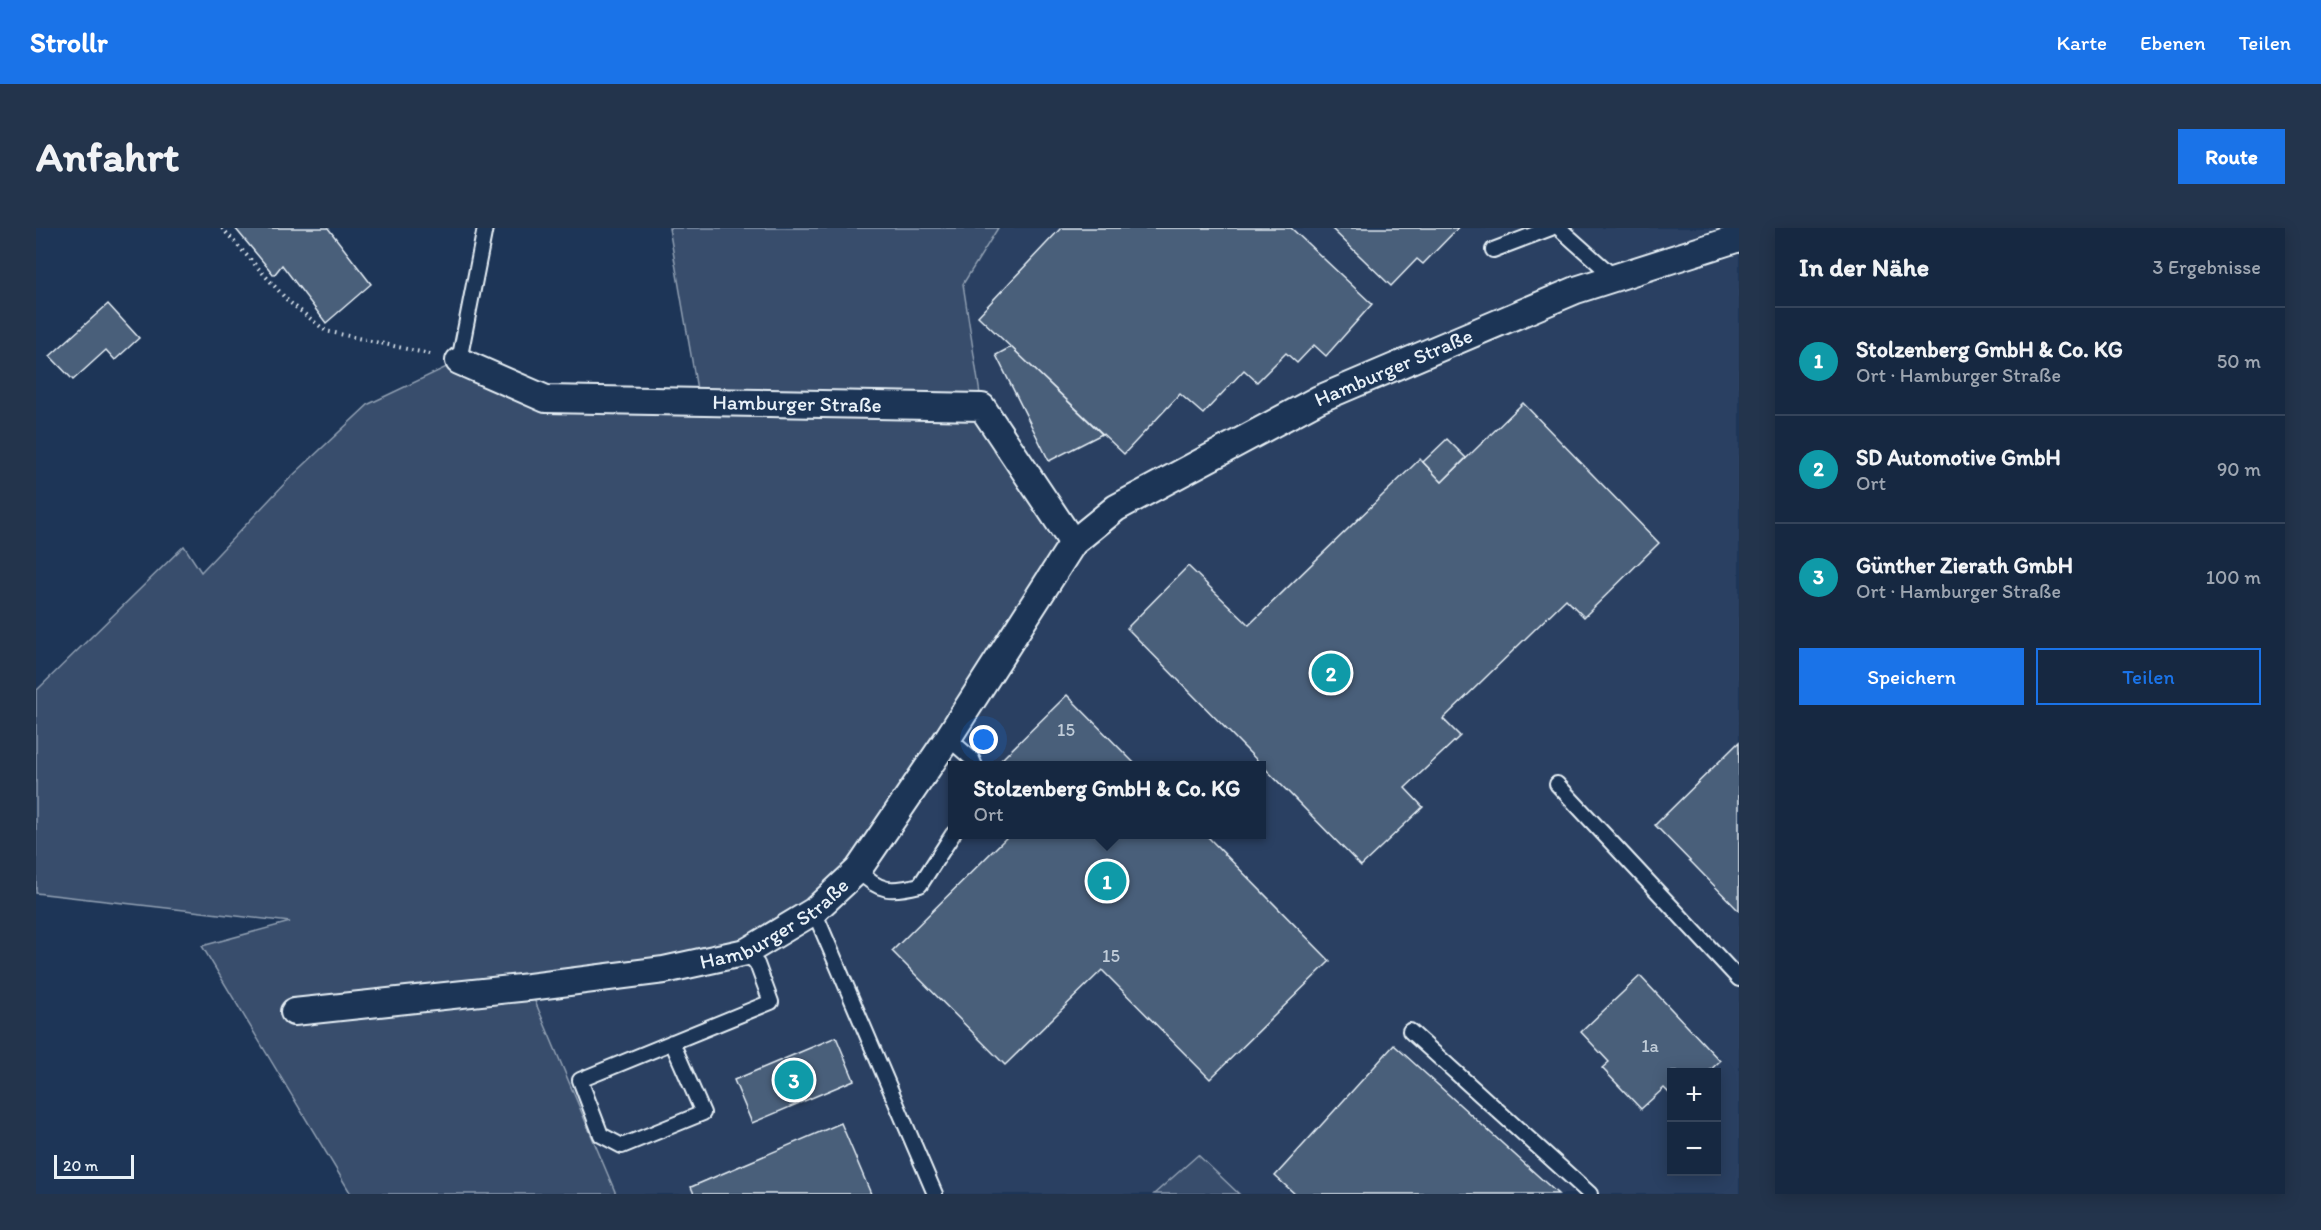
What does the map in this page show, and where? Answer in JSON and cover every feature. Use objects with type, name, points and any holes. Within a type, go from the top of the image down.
[{"type":"street","name":"Hamburger Straße","points":[[294,1012],[664,970],[746,952],[814,911],[858,870],[948,738],[1072,543],[1116,508],[1318,399],[1576,290],[1739,238]]},
{"type":"street","name":"Hamburger Straße","points":[[459,361],[546,399],[982,407],[1072,543]]},
{"type":"lane","points":[[459,361],[485,228]]},
{"type":"lane","points":[[1493,250],[1551,228]]},
{"type":"lane","points":[[1559,228],[1615,278]]},
{"type":"lane","points":[[948,738],[973,761]]},
{"type":"lane","points":[[1557,784],[1739,979]]},
{"type":"lane","points":[[858,870],[868,881],[880,888],[896,891],[920,885],[950,839]]},
{"type":"lane","points":[[814,911],[935,1194]]},
{"type":"lane","points":[[672,1042],[704,1113],[622,1146],[601,1135],[580,1080],[672,1042],[771,1002],[757,964],[746,952]]},
{"type":"lane","points":[[1410,1031],[1590,1194]]},
{"type":"path","points":[[222,228],[288,302],[326,331],[459,361]]},
{"type":"shaded area","points":[[669,228],[998,228],[963,284],[982,407],[1073,543],[858,870],[746,952],[529,987],[616,1194],[351,1194],[202,946],[290,922],[36,893],[36,691],[184,546],[201,572],[289,479],[369,404],[459,361],[546,399],[699,401]]},
{"type":"shaded area","points":[[998,228],[1739,228],[1739,1194],[1239,1194],[1198,1155],[1154,1194],[616,1194],[529,987],[982,407],[963,284]]},
{"type":"shaded area","points":[[1198,1155],[1239,1194],[1154,1194]]},
{"type":"building","points":[[235,228],[328,228],[371,284],[326,323],[282,265],[274,275]]},
{"type":"building","points":[[1061,228],[1291,228],[1372,304],[1326,356],[1314,345],[1297,363],[1286,353],[1257,382],[1244,370],[1203,414],[1180,394],[1124,454],[978,316]]},
{"type":"building","points":[[1331,228],[1458,228],[1423,264],[1417,259],[1391,286]]},
{"type":"building","points":[[108,304],[139,338],[115,360],[106,350],[73,380],[50,356]]},
{"type":"building","points":[[1011,347],[1102,434],[1049,461],[996,355]]},
{"type":"building","points":[[1523,403],[1659,543],[1584,617],[1566,599],[1443,719],[1460,736],[1405,788],[1423,807],[1361,866],[1266,769],[1266,761],[1258,761],[1127,628],[1188,566],[1249,625],[1420,459],[1442,482]]},
{"type":"building","points":[[1447,439],[1466,458],[1442,482],[1423,462]]},
{"type":"building","points":[[1067,695],[1132,761],[1000,761]]},
{"type":"building","points":[[1739,742],[1739,911],[1655,825]]},
{"type":"building","points":[[1005,839],[1210,839],[1330,961],[1210,1079],[1102,970],[1005,1065],[892,951]]},
{"type":"building","points":[[1640,976],[1720,1061],[1712,1068],[1667,1068],[1667,1091],[1664,1088],[1641,1109],[1602,1068],[1609,1062],[1581,1032]]},
{"type":"building","points":[[836,1037],[854,1080],[752,1123],[734,1080]]},
{"type":"building","points":[[1394,1045],[1558,1194],[1295,1194],[1275,1176]]},
{"type":"building","points":[[841,1123],[871,1194],[694,1194],[691,1187]]},
{"type":"place","name":"SD Automotive GmbH","points":[[1331,673]]},
{"type":"place","name":"Stolzenberg GmbH & Co. KG","points":[[1107,881]]},
{"type":"place","name":"Günther Zierath GmbH","points":[[794,1080]]}]
